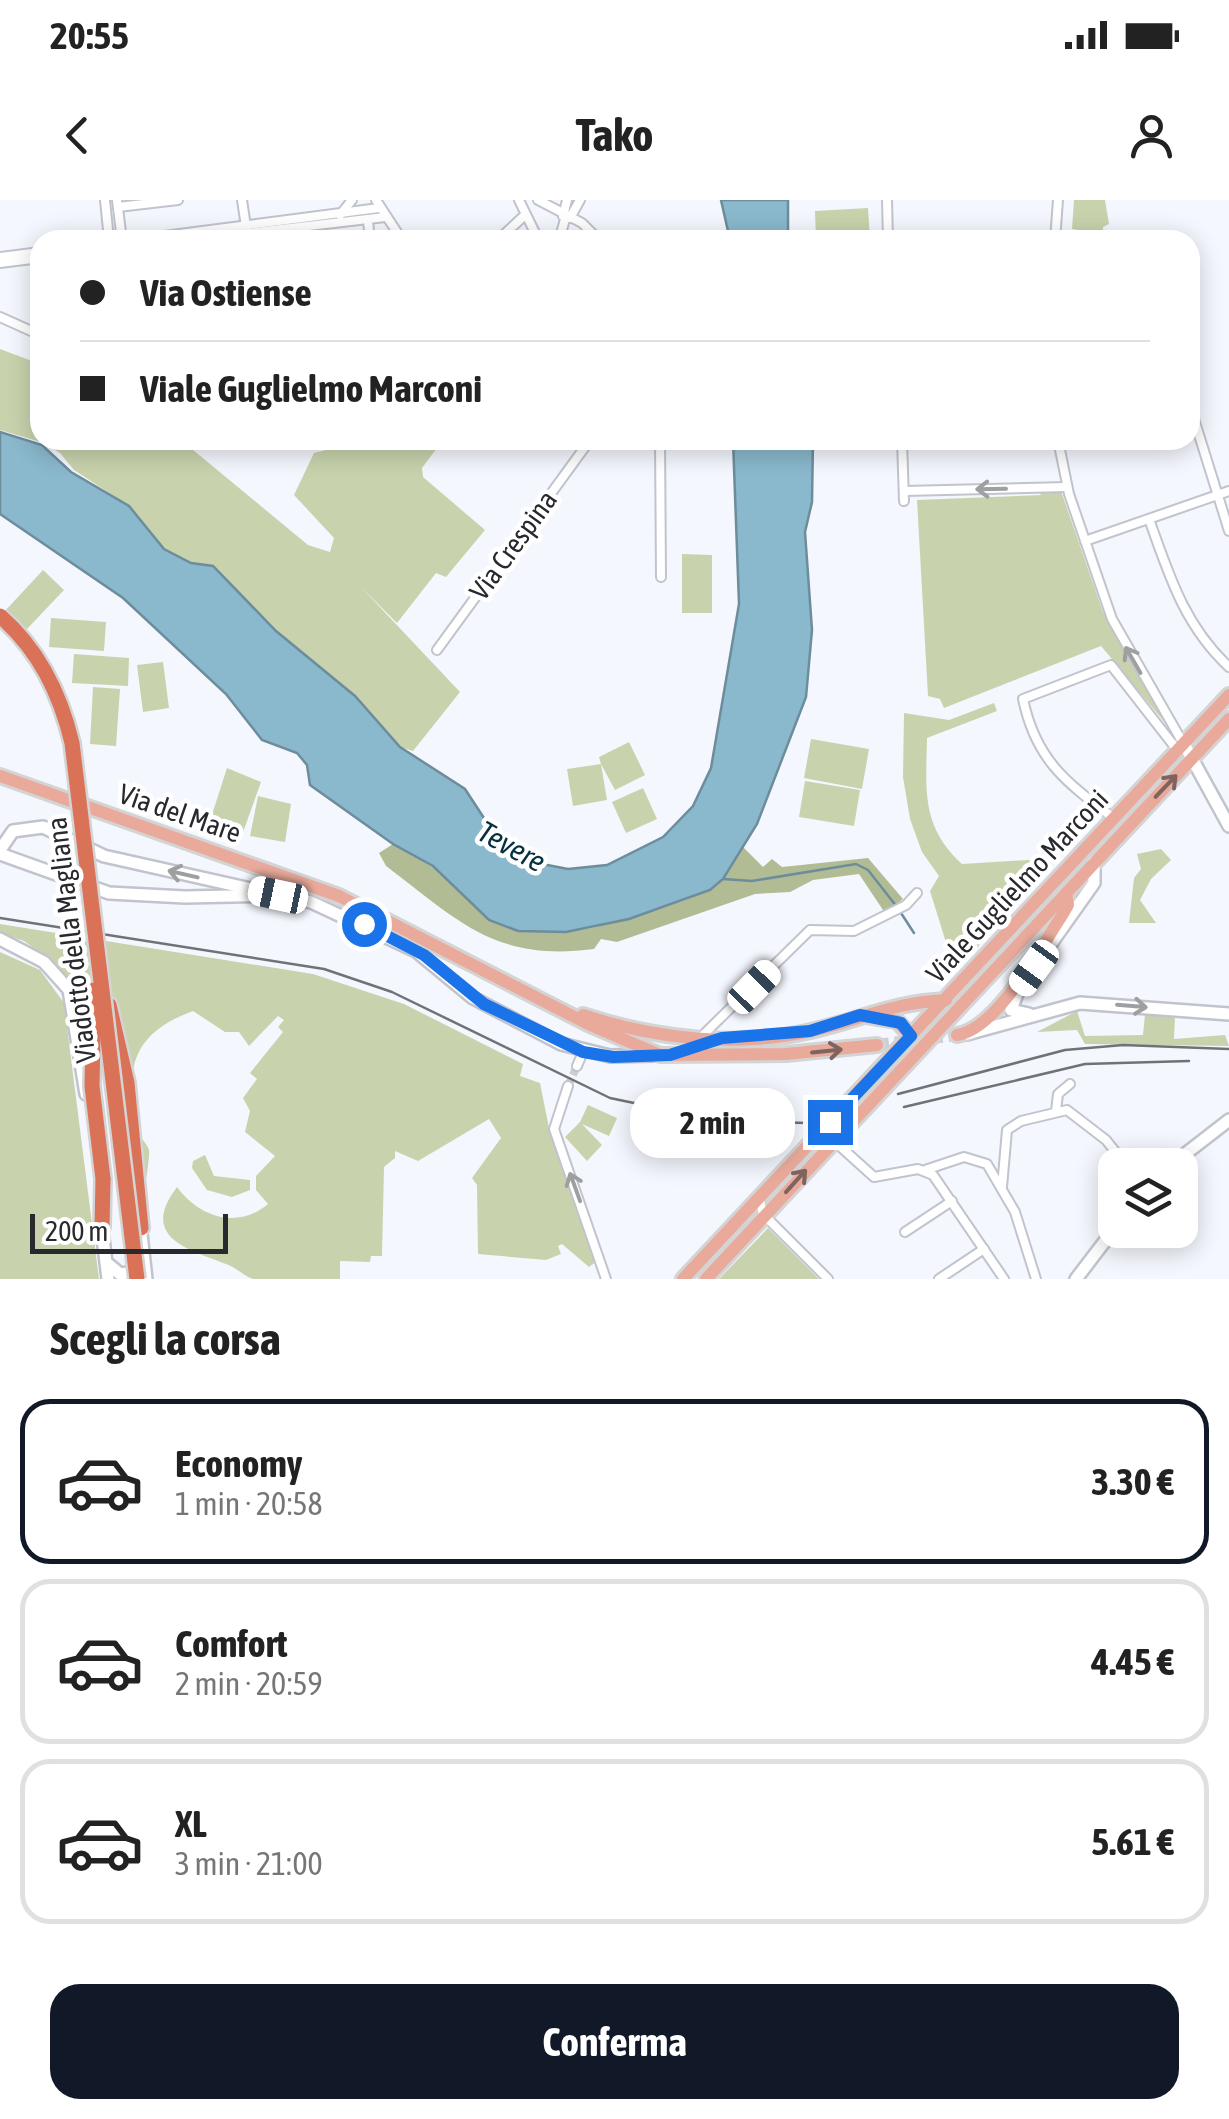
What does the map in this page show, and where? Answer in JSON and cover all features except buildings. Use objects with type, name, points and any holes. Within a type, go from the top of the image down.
[{"type":"highway","name":"Viadotto della Magliana","points":[[0,616],[43,667],[66,720],[76,761],[143,1276]]},
{"type":"highway","name":"Viadotto della Magliana","points":[[0,628],[36,672],[59,726],[128,1279]]},
{"type":"highway","points":[[101,974],[124,1068],[142,1228]]},
{"type":"highway","points":[[94,990],[92,1086],[103,1179],[102,1227]]},
{"type":"main road","name":"Viale Guglielmo Marconi","points":[[687,1276],[1229,695]]},
{"type":"main road","name":"Viale Guglielmo Marconi","points":[[706,1279],[1229,719]]},
{"type":"main road","points":[[1180,747],[1229,826]]},
{"type":"main road","name":"Via del Mare","points":[[0,776],[339,896],[557,1006],[660,1045]]},
{"type":"main road","points":[[278,895],[185,897],[109,893],[1,849],[15,830],[39,826],[104,856],[278,895],[327,908],[428,958],[474,998],[585,1053],[722,1038]]},
{"type":"main road","points":[[1036,1014],[1014,1013],[1010,1003],[1090,889],[1097,874],[1094,862]]},
{"type":"main road","points":[[962,1034],[988,1020],[1062,917],[1068,905],[1066,892]]},
{"type":"main road","points":[[0,939],[40,959],[69,990],[88,1015],[79,1030]]},
{"type":"main road","points":[[69,990],[79,1030],[108,1279]]},
{"type":"main road","points":[[660,1045],[803,1032],[894,1004],[946,1000]]},
{"type":"main road","points":[[962,1034],[1089,1002],[1229,1014]]},
{"type":"main road","name":"Via del Mare","points":[[557,1006],[612,1044],[660,1045]]},
{"type":"main road","points":[[860,1015],[897,1021],[911,1036]]},
{"type":"main road","points":[[585,1053],[612,1044]]},
{"type":"main road","points":[[660,1045],[786,1054],[877,1045]]},
{"type":"main road","points":[[106,1260],[118,1274],[143,1276],[142,1228],[133,1198],[120,1082]]},
{"type":"main road","points":[[1194,1148],[1229,1120]]},
{"type":"main road","points":[[1076,1279],[1100,1248]]},
{"type":"street","points":[[105,200],[108,230]]},
{"type":"street","points":[[121,230],[118,204],[178,200]]},
{"type":"street","points":[[242,200],[245,230]]},
{"type":"street","points":[[340,220],[352,200]]},
{"type":"street","points":[[518,200],[533,230]]},
{"type":"street","points":[[538,200],[590,230]]},
{"type":"street","points":[[561,230],[567,200]]},
{"type":"street","points":[[887,200],[888,230]]},
{"type":"street","points":[[1056,230],[1058,200]]},
{"type":"street","points":[[566,217],[580,203]]},
{"type":"street","points":[[340,220],[378,204],[395,230]]},
{"type":"street","points":[[509,230],[525,216]]},
{"type":"street","points":[[277,230],[385,217]]},
{"type":"street","points":[[368,221],[369,230]]},
{"type":"street","points":[[0,260],[30,256]]},
{"type":"street","points":[[0,318],[30,331]]},
{"type":"street","points":[[1200,438],[1229,531]]},
{"type":"street","name":"Via Crespina","points":[[437,650],[583,450]]},
{"type":"street","points":[[660,450],[661,577]]},
{"type":"street","points":[[902,450],[904,496],[915,491],[1068,487]]},
{"type":"street","points":[[1060,450],[1085,541],[1116,627],[1180,747]]},
{"type":"street","points":[[1085,541],[1229,492]]},
{"type":"street","points":[[1149,519],[1174,592],[1200,637],[1229,666]]},
{"type":"street","points":[[1126,828],[1064,782],[1041,748],[1023,699],[1111,665],[1180,747]]},
{"type":"street","points":[[1084,851],[1094,862]]},
{"type":"street","points":[[699,1039],[810,930],[854,931],[906,904],[917,893]]},
{"type":"street","points":[[577,1066],[585,1053]]},
{"type":"street","points":[[1056,1111],[1058,1094],[1070,1084]]},
{"type":"street","points":[[568,1086],[554,1129],[606,1279]]},
{"type":"street","points":[[1002,1187],[1007,1130],[1056,1111],[1080,1117],[1110,1148]]},
{"type":"street","points":[[833,1140],[874,1176],[926,1170],[944,1161],[973,1157],[987,1164],[1002,1187],[1036,1279]]},
{"type":"street","points":[[926,1170],[952,1201],[1004,1279]]},
{"type":"street","points":[[760,1197],[765,1216],[828,1279]]},
{"type":"street","points":[[905,1232],[952,1201]]},
{"type":"street","points":[[740,1218],[748,1223],[748,1234]]},
{"type":"street","points":[[939,1279],[984,1249]]},
{"type":"green space","points":[[1074,200],[1105,200],[1109,224],[1103,230],[1072,229]]},
{"type":"green space","points":[[868,208],[869,230],[816,230],[815,211]]},
{"type":"green space","points":[[0,349],[30,360],[30,439],[0,430]]},
{"type":"green space","points":[[55,450],[193,450],[308,545],[330,552],[334,538],[294,495],[314,453],[436,450],[422,468],[423,477],[485,530],[446,577],[436,573],[397,623],[361,587],[460,692],[413,751],[400,747],[355,696],[276,631],[213,566],[191,563],[164,549],[129,506],[74,470]]},
{"type":"green space","points":[[1037,490],[1061,491],[1103,612],[1167,725],[1101,646],[944,708],[940,699],[928,696],[917,500],[1041,495]]},
{"type":"green space","points":[[682,554],[712,555],[712,613],[682,613]]},
{"type":"green space","points":[[43,570],[64,590],[26,630],[5,611]]},
{"type":"green space","points":[[51,618],[106,622],[104,651],[49,647]]},
{"type":"green space","points":[[74,654],[129,658],[128,686],[72,683]]},
{"type":"green space","points":[[163,662],[169,708],[143,712],[137,665]]},
{"type":"green space","points":[[93,687],[120,689],[116,746],[90,744]]},
{"type":"green space","points":[[994,703],[997,711],[927,738],[927,791],[939,836],[962,864],[1058,858],[973,952],[966,945],[949,952],[930,891],[939,876],[922,852],[910,819],[903,777],[904,713],[949,720]]},
{"type":"green space","points":[[811,739],[869,749],[862,789],[804,778]]},
{"type":"green space","points":[[629,742],[645,775],[615,790],[599,757]]},
{"type":"green space","points":[[601,764],[607,800],[573,806],[567,769]]},
{"type":"green space","points":[[227,768],[261,782],[242,835],[209,824]]},
{"type":"green space","points":[[805,781],[860,790],[854,826],[799,817]]},
{"type":"green space","points":[[643,788],[657,819],[626,833],[612,802]]},
{"type":"green space","points":[[258,796],[291,804],[285,842],[250,836]]},
{"type":"green space","points":[[393,844],[498,905],[564,931],[614,923],[710,889],[729,870],[742,846],[763,867],[772,859],[782,867],[868,858],[903,899],[885,913],[859,874],[813,880],[790,892],[755,894],[617,942],[601,939],[594,949],[530,949],[480,933],[435,904],[386,866],[379,853]]},
{"type":"green space","points":[[1161,849],[1171,860],[1151,879],[1140,900],[1156,923],[1129,923],[1134,878],[1141,869],[1137,854]]},
{"type":"green space","points":[[0,924],[313,974],[404,1004],[523,1064],[520,1076],[540,1083],[549,1128],[597,1261],[589,1267],[562,1244],[558,1246],[561,1254],[546,1260],[478,1254],[477,1185],[472,1178],[501,1138],[489,1119],[418,1161],[395,1151],[395,1158],[384,1167],[382,1256],[371,1256],[370,1262],[340,1261],[340,1279],[253,1279],[183,1246],[173,1239],[163,1218],[177,1187],[196,1206],[219,1216],[244,1217],[268,1204],[256,1190],[256,1176],[275,1156],[245,1132],[250,1111],[243,1098],[257,1079],[250,1073],[283,1032],[278,1027],[284,1020],[278,1016],[249,1046],[239,1032],[225,1032],[193,1011],[172,1020],[145,1043],[137,1056],[132,1089],[139,1133],[149,1150],[143,1194],[129,1078],[57,965],[24,941],[0,933]]},
{"type":"green space","points":[[0,952],[40,970],[64,1003],[99,1279],[0,1279]]},
{"type":"green space","points":[[1077,1011],[1085,1036],[1143,1035],[1145,1014],[1175,1017],[1174,1039],[1225,1035],[1229,1046],[1085,1044],[1077,1030],[1037,1032]]},
{"type":"green space","points":[[588,1105],[617,1118],[609,1136],[582,1124],[602,1145],[587,1161],[565,1137],[580,1122]]},
{"type":"green space","points":[[205,1155],[214,1176],[250,1180],[250,1190],[232,1197],[207,1190],[192,1168],[193,1161]]},
{"type":"green space","points":[[768,1228],[819,1279],[719,1279]]},
{"type":"water","points":[[721,200],[788,200],[788,230],[728,230]]},
{"type":"water","points":[[0,432],[30,441],[30,450],[47,450],[71,472],[129,506],[164,549],[191,563],[213,566],[276,631],[355,696],[400,747],[465,789],[497,838],[537,863],[568,869],[607,865],[663,837],[693,806],[711,768],[739,604],[733,450],[813,450],[812,502],[805,532],[812,630],[806,697],[757,824],[723,879],[710,890],[629,919],[566,932],[518,931],[489,920],[433,866],[393,844],[310,785],[307,765],[297,753],[262,740],[226,694],[123,598],[0,514]]},
{"type":"waterway","points":[[723,879],[752,881],[856,864],[868,870],[897,907]]},
{"type":"waterway","points":[[901,913],[914,933]]},
{"type":"tunnel","points":[[877,1045],[957,1035]]},
{"type":"tunnel","points":[[568,1086],[577,1066]]},
{"type":"railway","points":[[0,918],[324,969],[392,992],[610,1098],[720,1121],[808,1123]]},
{"type":"railway","points":[[898,1094],[1065,1050],[1123,1045],[1229,1049]]},
{"type":"railway","points":[[904,1107],[1085,1064],[1189,1061]]},
{"type":"route","points":[[364,924],[424,955],[484,1004],[555,1042],[583,1052],[613,1057],[670,1055],[722,1038],[810,1031],[860,1015],[901,1023],[911,1036],[830,1122]]},
{"type":"water label","name":"Tevere","points":[[512,846]]}]
